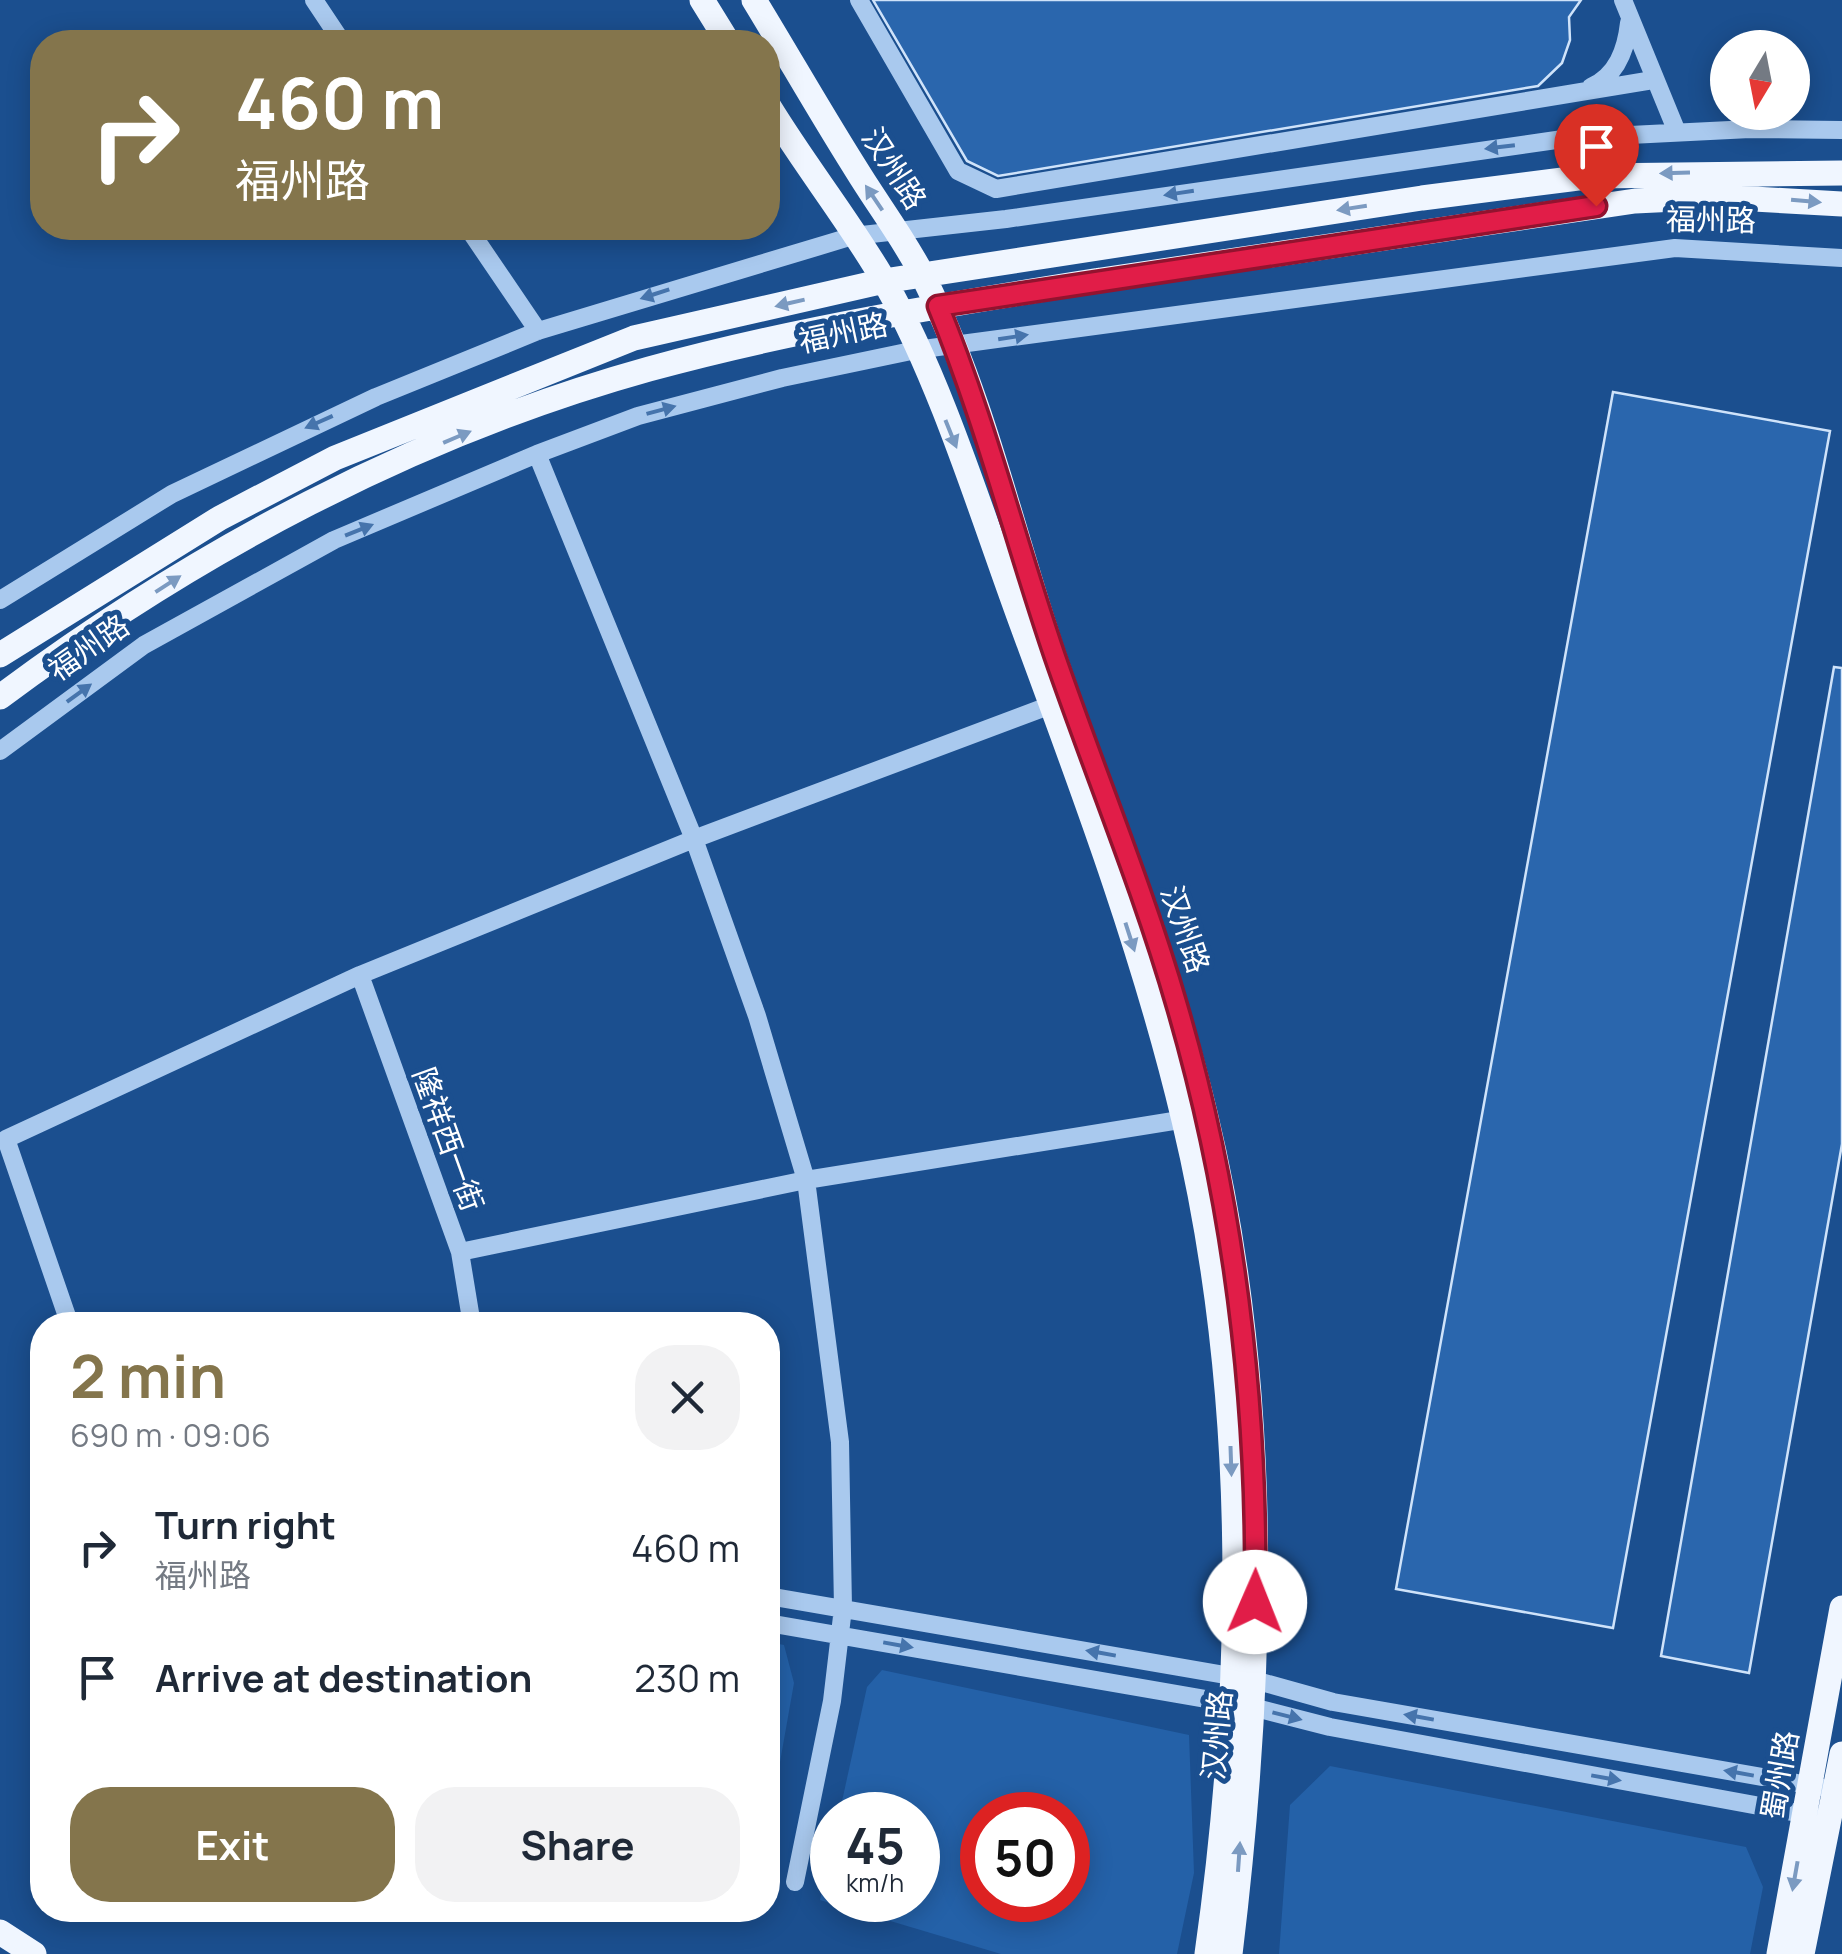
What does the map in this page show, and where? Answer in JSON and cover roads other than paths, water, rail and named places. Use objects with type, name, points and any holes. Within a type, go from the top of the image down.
[{"type":"main road","points":[[702,0],[721,30]]},
{"type":"main road","name":"汉州路","points":[[754,0],[773,30]]},
{"type":"main road","name":"汉州路","points":[[780,42],[897,231],[938,306],[1170,986],[1195,1117],[1228,1392],[1243,1678],[1230,1954]]},
{"type":"main road","name":"汉州路","points":[[780,123],[900,311],[1052,705],[1195,1117]]},
{"type":"main road","name":"福州路","points":[[0,655],[220,518],[336,458],[634,338],[884,281],[1422,198],[1594,176],[1842,173]]},
{"type":"main road","name":"福州路","points":[[0,697],[210,556],[336,488],[490,424],[648,369],[900,311],[1635,201],[1736,198],[1842,204]]},
{"type":"main road","name":"蜀州路","points":[[1802,1954],[1842,1608]]},
{"type":"main road","name":"汉州路","points":[[1207,1954],[1241,1705]]},
{"type":"main road","name":"蜀州路","points":[[1823,1788],[1842,1754]]},
{"type":"main road","name":"蜀州路","points":[[1779,1954],[1818,1817]]},
{"type":"main road","points":[[0,1932],[34,1954]]},
{"type":"street","points":[[314,0],[334,30]]},
{"type":"street","points":[[859,0],[958,171],[967,180],[996,189],[1654,80]]},
{"type":"street","points":[[1626,9],[1677,132]]},
{"type":"street","points":[[1583,91],[1602,82],[1614,70],[1627,41],[1626,9]]},
{"type":"street","points":[[0,600],[172,494],[274,442],[538,331],[853,236],[1006,219],[1534,142],[1677,132],[1842,130]]},
{"type":"street","points":[[476,240],[538,331]]},
{"type":"street","name":"福州路","points":[[0,751],[144,645],[334,540],[536,454],[638,416],[782,378],[916,350],[1675,248],[1842,258]]},
{"type":"street","points":[[536,454],[694,839],[763,1034],[806,1180],[840,1442],[843,1608],[832,1701],[796,1882]]},
{"type":"street","points":[[66,1312],[6,1139],[360,975],[694,839],[1052,705]]},
{"type":"street","name":"隆祥西一街","points":[[360,975],[460,1252],[470,1312]]},
{"type":"street","points":[[460,1252],[806,1180],[1195,1117]]},
{"type":"street","points":[[780,1598],[1243,1678],[1333,1702],[1823,1788]]},
{"type":"street","points":[[780,1626],[1241,1705],[1349,1730],[1818,1817]]}]
